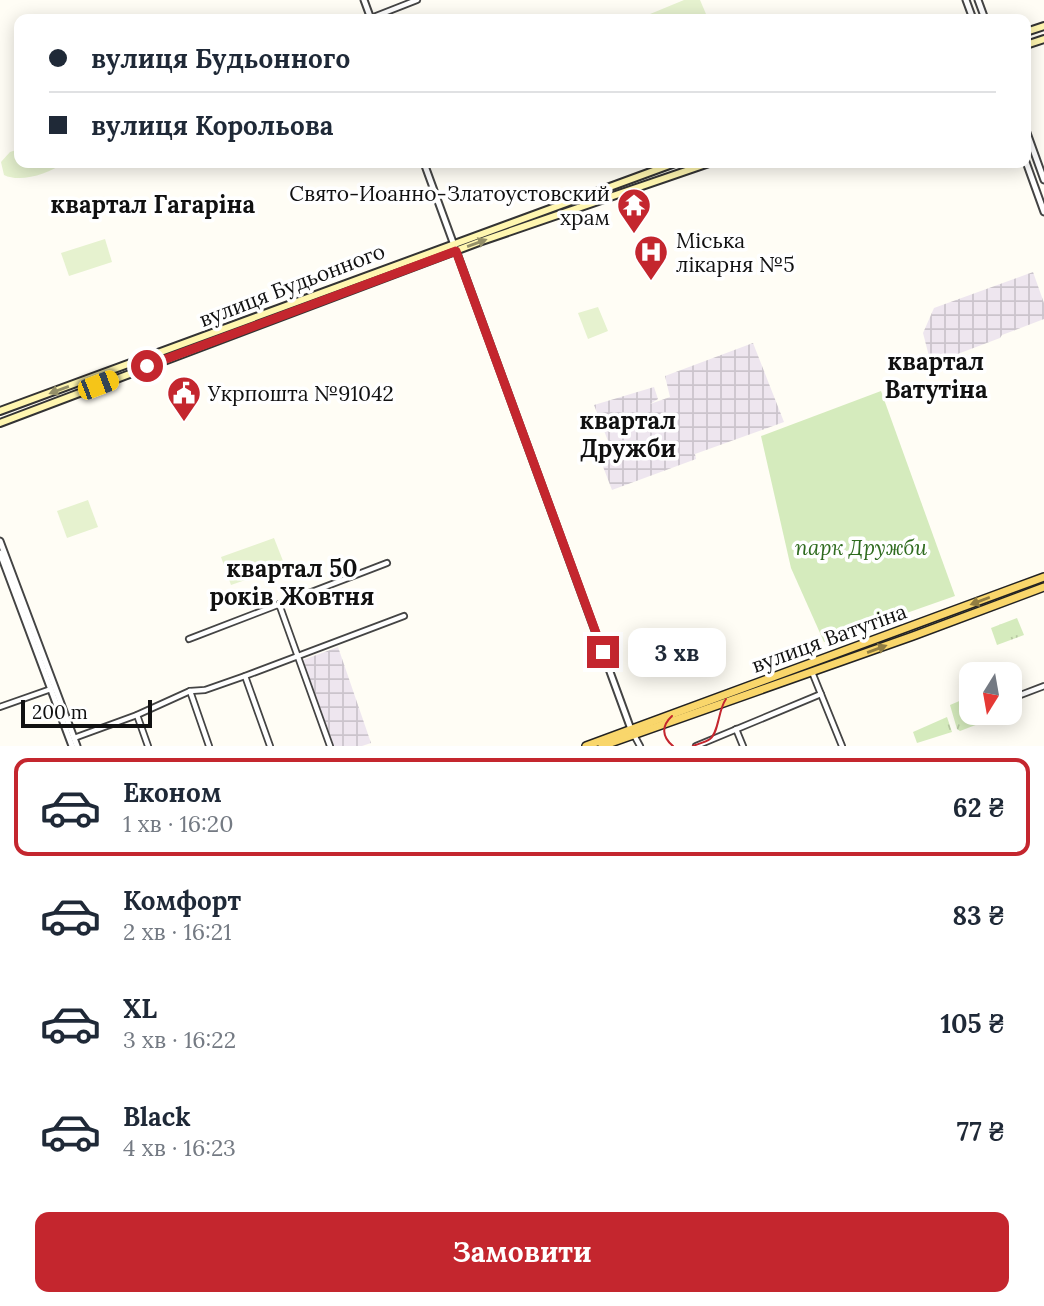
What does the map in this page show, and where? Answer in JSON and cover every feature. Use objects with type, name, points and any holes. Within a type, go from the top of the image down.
[{"type":"main road","name":"вулиця Будьонного","points":[[0,411],[661,168]]},
{"type":"main road","name":"вулиця Будьонного","points":[[0,423],[456,251],[695,168]]},
{"type":"main road","name":"вулиця Ватутіна","points":[[602,746],[632,732],[1044,577]]},
{"type":"main road","name":"вулиця Ватутіна","points":[[586,746],[812,672],[1044,587]]},
{"type":"street","points":[[381,14],[417,0]]},
{"type":"street","points":[[1031,144],[1044,180]]},
{"type":"street","points":[[426,168],[632,732],[640,746]]},
{"type":"street","points":[[1028,168],[1044,212]]},
{"type":"street","points":[[0,541],[75,746]]},
{"type":"street","points":[[0,553],[75,746]]},
{"type":"street","points":[[189,639],[387,563]]},
{"type":"street","points":[[279,604],[330,746]]},
{"type":"street","points":[[74,738],[137,715],[190,691],[205,690],[245,676],[404,616]]},
{"type":"street","points":[[812,672],[842,746]]},
{"type":"street","points":[[245,676],[270,746]]},
{"type":"street","points":[[1022,694],[1044,686]]},
{"type":"street","points":[[0,707],[51,689]]},
{"type":"street","points":[[190,691],[209,746]]},
{"type":"street","points":[[696,746],[821,694]]},
{"type":"street","points":[[137,715],[148,746]]},
{"type":"street","points":[[737,729],[743,746]]},
{"type":"shaded area","points":[[1033,272],[1044,303],[1044,319],[931,364],[923,333],[934,308]]},
{"type":"shaded area","points":[[753,343],[784,422],[695,454],[696,459],[612,490],[597,451],[610,446],[594,405],[654,387],[658,399],[650,404],[670,397],[665,376]]},
{"type":"shaded area","points":[[338,647],[371,743],[362,746],[334,746],[303,660]]},
{"type":"green space","points":[[684,0],[700,0],[706,14],[650,14]]},
{"type":"green space","points":[[14,151],[14,168],[55,168],[34,176],[18,178],[4,175],[1,162]]},
{"type":"green space","points":[[105,239],[112,262],[69,276],[61,253]]},
{"type":"green space","points":[[598,307],[608,331],[588,339],[578,313]]},
{"type":"green space","name":"парк Дружби","points":[[881,391],[955,596],[824,642],[791,568],[761,436]]},
{"type":"green space","points":[[88,500],[98,527],[67,538],[57,511]]},
{"type":"green space","points":[[274,538],[285,566],[231,585],[221,557]]},
{"type":"green space","points":[[1017,618],[1024,635],[997,645],[991,628]]},
{"type":"green space","points":[[959,701],[959,725],[976,725],[960,731],[957,729],[950,705]]},
{"type":"green space","points":[[947,717],[952,732],[917,743],[913,732]]},
{"type":"tram line","points":[[693,746],[713,736],[726,699]]},
{"type":"tram line","points":[[672,716],[664,731],[673,746]]},
{"type":"place","name":"Свято-Иоанно-Златоустовский храм","points":[[634,235]]},
{"type":"place","name":"Міська лікарня №5","points":[[651,282]]},
{"type":"place","name":"Укрпошта №91042","points":[[184,423]]},
{"type":"district","name":"квартал Гагаріна","points":[[153,204]]},
{"type":"district","name":"квартал Ватутіна","points":[[936,375]]},
{"type":"district","name":"квартал Дружби","points":[[628,434]]},
{"type":"district","name":"квартал 50 років Жовтня","points":[[292,582]]},
{"type":"route","points":[[147,366],[456,251],[603,652]]}]
